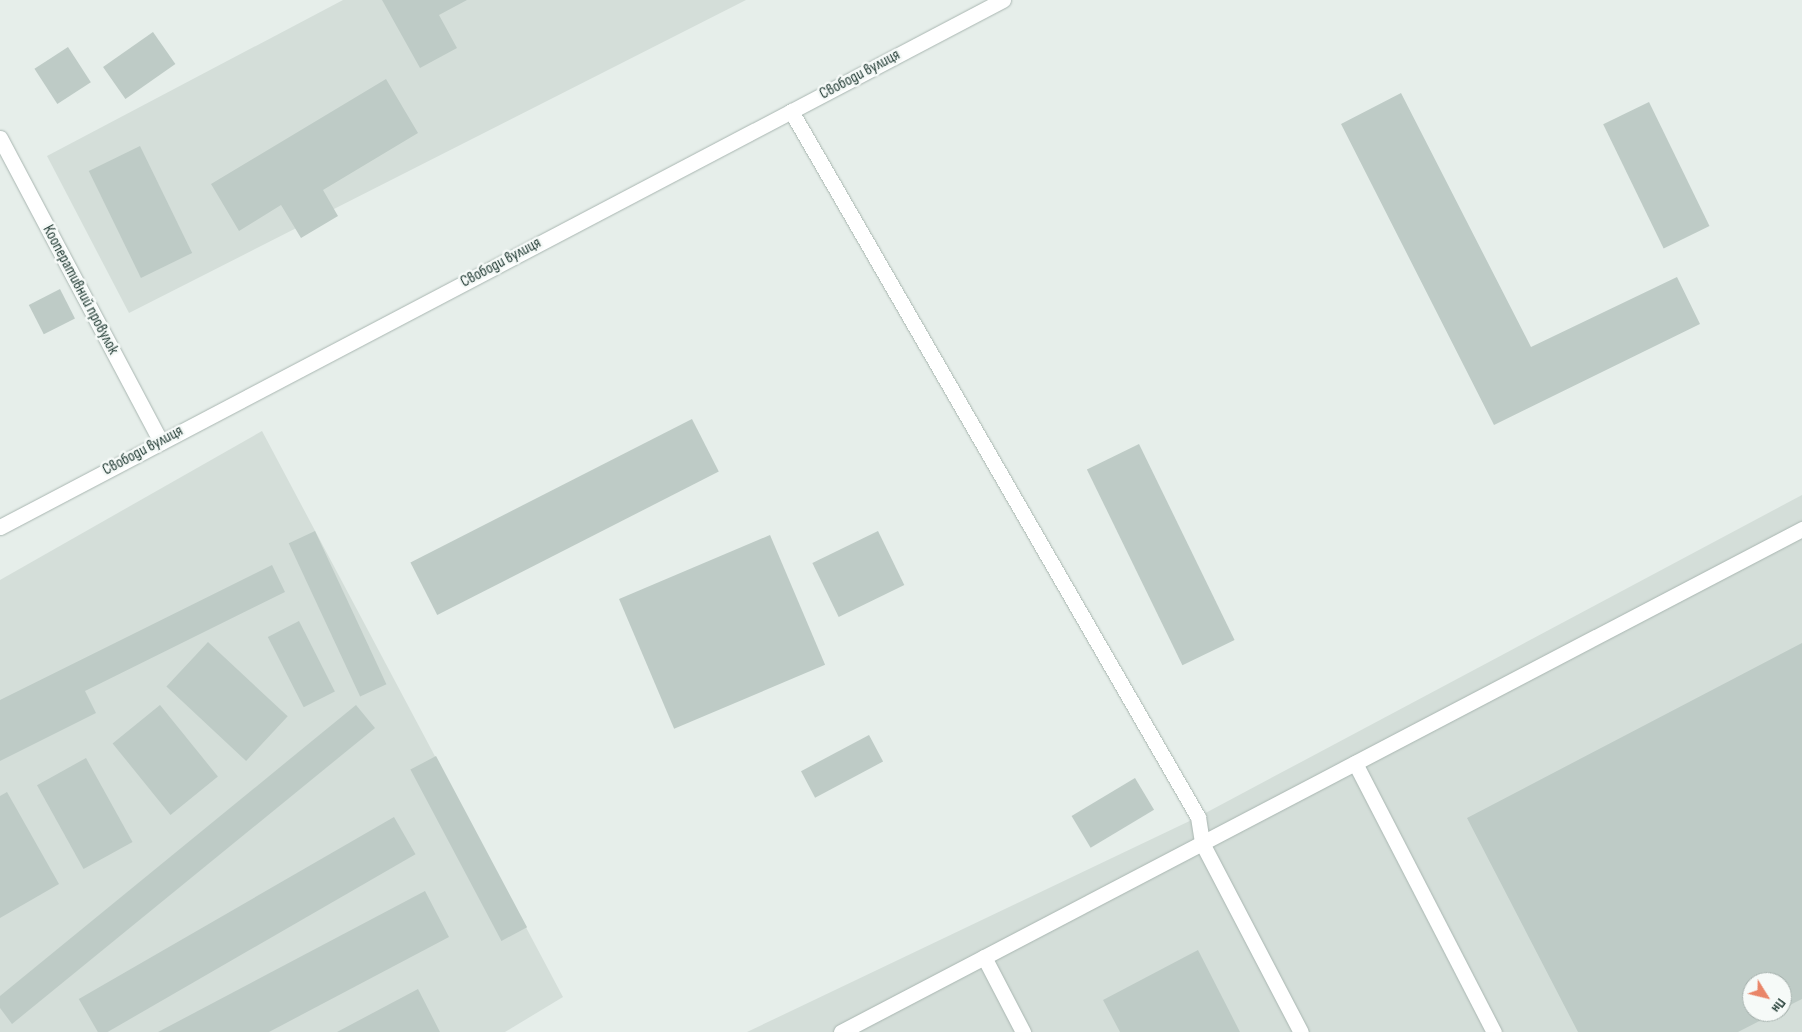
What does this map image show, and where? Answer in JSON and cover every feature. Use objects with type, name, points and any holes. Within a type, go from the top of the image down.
[{"type":"street","name":"Свободи вулиця","points":[[0,527],[1003,0]]},
{"type":"street","points":[[791,111],[1198,817],[1202,843],[1301,1032]]},
{"type":"street","name":"Кооперативний провулок","points":[[0,138],[160,442]]},
{"type":"street","points":[[841,1032],[1802,529]]},
{"type":"street","points":[[1355,763],[1494,1032]]},
{"type":"street","points":[[984,957],[1023,1032]]},
{"type":"shaded area","points":[[343,0],[746,0],[129,313],[47,156]]},
{"type":"shaded area","points":[[262,431],[563,997],[505,1032],[0,1032],[0,580]]},
{"type":"shaded area","points":[[1802,495],[1802,1032],[747,1032],[1198,817]]},
{"type":"building","points":[[382,0],[467,0],[439,15],[457,48],[420,68]]},
{"type":"building","points":[[153,32],[175,64],[125,99],[103,67]]},
{"type":"building","points":[[68,47],[91,82],[57,104],[34,69]]},
{"type":"building","points":[[386,79],[418,133],[323,190],[338,216],[301,238],[281,205],[239,231],[211,184]]},
{"type":"building","points":[[1401,93],[1531,347],[1677,277],[1700,324],[1494,425],[1341,124]]},
{"type":"building","points":[[1649,102],[1709,226],[1664,248],[1603,124]]},
{"type":"building","points":[[140,146],[192,253],[141,278],[89,171]]},
{"type":"building","points":[[60,289],[75,318],[44,334],[29,305]]},
{"type":"building","points":[[692,419],[719,472],[437,615],[410,562]]},
{"type":"building","points":[[1139,444],[1235,640],[1182,665],[1087,469]]},
{"type":"building","points":[[315,531],[386,684],[360,696],[289,543]]},
{"type":"building","points":[[878,531],[904,585],[839,617],[812,563]]},
{"type":"building","points":[[770,535],[825,665],[674,729],[619,599]]},
{"type":"building","points":[[272,565],[285,592],[85,691],[96,713],[0,761],[0,700]]},
{"type":"building","points":[[299,621],[335,691],[304,707],[268,637]]},
{"type":"building","points":[[208,642],[288,716],[246,761],[166,687]]},
{"type":"building","points":[[1802,643],[1802,999],[1792,1004],[1792,972],[1742,972],[1742,1022],[1758,1022],[1738,1032],[1578,1032],[1467,818]]},
{"type":"building","points":[[160,705],[218,776],[170,815],[113,743]]},
{"type":"building","points":[[356,705],[375,728],[12,1024],[0,1008],[0,996]]},
{"type":"building","points":[[869,735],[883,761],[815,798],[801,771]]},
{"type":"building","points":[[436,756],[527,927],[501,941],[410,770]]},
{"type":"building","points":[[86,758],[133,842],[84,869],[37,785]]},
{"type":"building","points":[[1135,778],[1154,810],[1091,848],[1072,816]]},
{"type":"building","points":[[7,792],[59,884],[0,918],[0,796]]},
{"type":"building","points":[[394,817],[415,854],[108,1032],[98,1032],[79,999]]},
{"type":"building","points":[[425,891],[449,937],[269,1032],[158,1032]]},
{"type":"building","points":[[1198,950],[1240,1032],[1120,1032],[1103,1000]]},
{"type":"building","points":[[418,989],[440,1032],[337,1032]]}]
